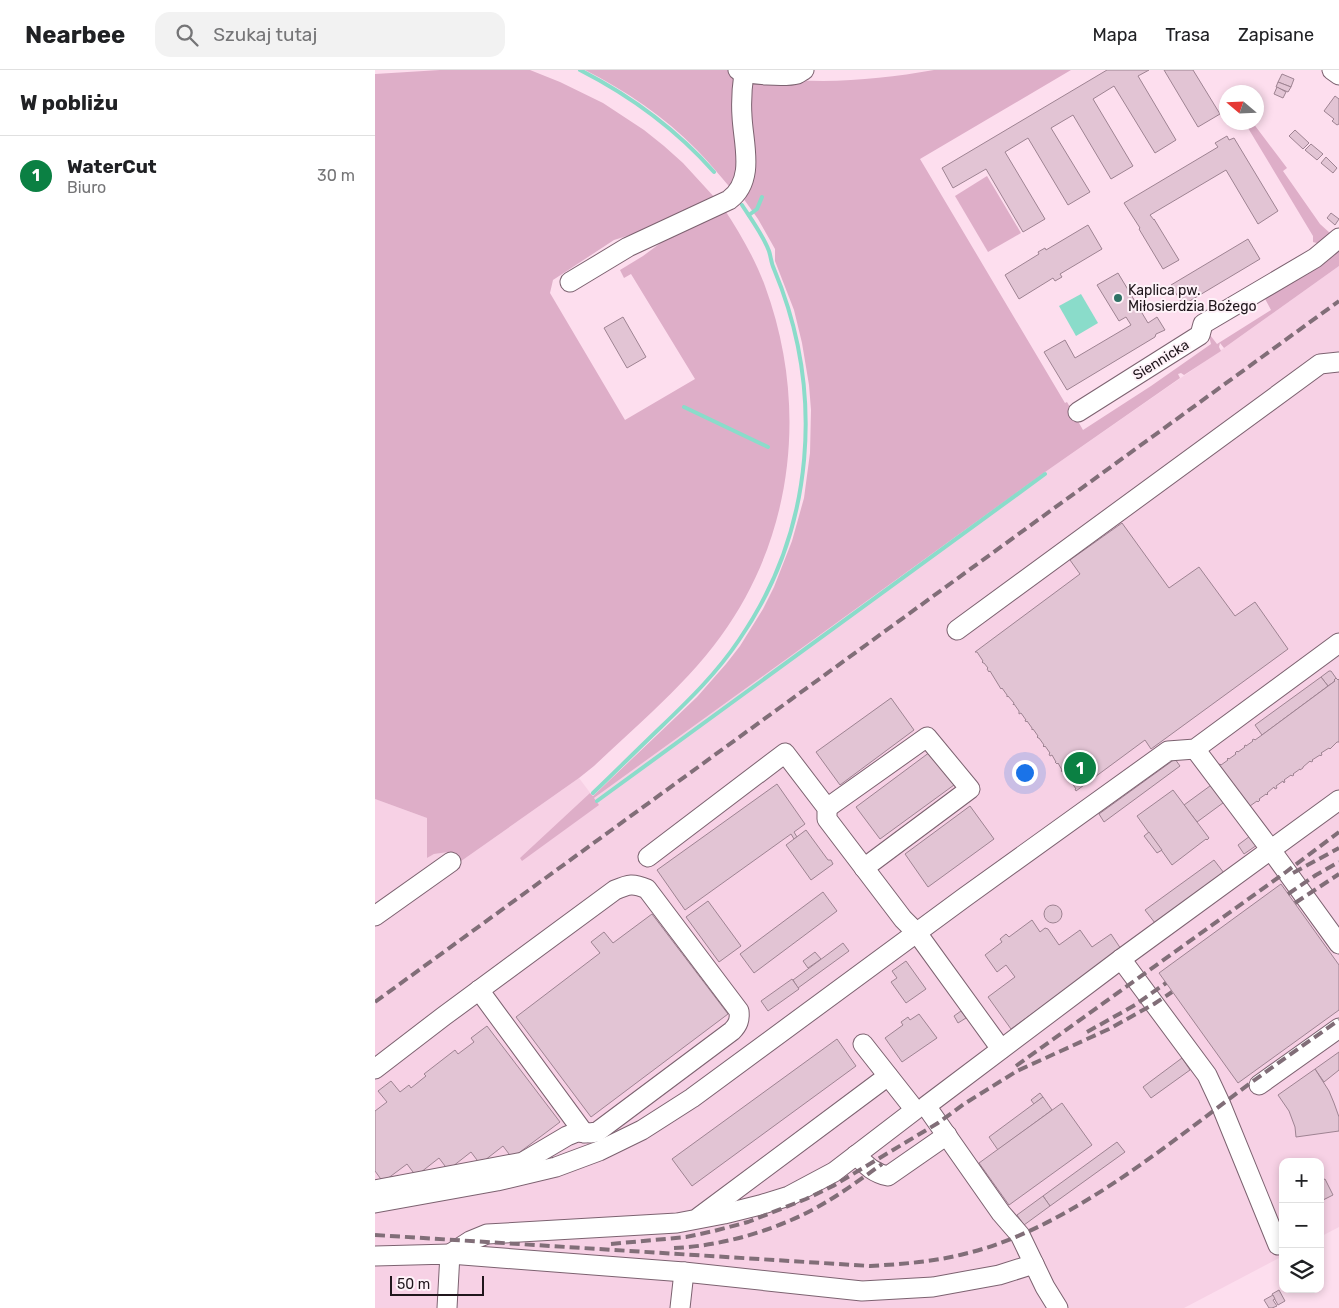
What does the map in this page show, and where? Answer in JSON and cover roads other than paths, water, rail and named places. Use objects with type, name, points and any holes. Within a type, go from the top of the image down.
[{"type":"street","points":[[570,282],[628,248],[729,200],[739,191],[743,182],[746,159],[741,106],[741,72],[781,75],[797,74],[804,70]]},
{"type":"street","points":[[1332,70],[1339,75]]},
{"type":"street","name":"Siennicka","points":[[1078,412],[1201,335],[1203,324],[1324,251],[1339,238]]},
{"type":"street","points":[[957,630],[1319,364],[1339,362]]},
{"type":"street","points":[[375,1203],[497,1181],[556,1167],[599,1151],[642,1130],[692,1098],[1068,822],[1168,751],[1195,749],[1339,643]]},
{"type":"street","points":[[827,808],[927,737],[969,789],[864,868]]},
{"type":"street","points":[[1195,749],[1339,944]]},
{"type":"street","points":[[648,857],[785,753],[827,808],[827,819],[903,919],[917,933],[1001,1049]]},
{"type":"street","points":[[1058,1308],[1045,1287],[1020,1235],[1001,1213],[926,1106],[1121,959],[1339,800]]},
{"type":"street","points":[[375,916],[451,862]]},
{"type":"street","points":[[375,1069],[615,890],[629,884],[647,889],[739,1010],[740,1018],[737,1026],[732,1031],[597,1132],[577,1132],[567,1136],[523,1162],[375,1190]]},
{"type":"street","points":[[1121,959],[1207,1075],[1278,1245]]},
{"type":"street","points":[[479,990],[584,1133]]},
{"type":"street","points":[[1259,1085],[1339,1028]]},
{"type":"street","points":[[450,1254],[470,1241],[487,1234],[677,1223],[724,1214],[789,1196],[834,1172],[915,1110],[863,1044]]},
{"type":"street","points":[[696,1219],[888,1076]]},
{"type":"street","points":[[856,1156],[872,1171],[888,1176],[947,1135]]},
{"type":"street","points":[[375,1256],[450,1254],[684,1272],[862,1291],[933,1287],[999,1274],[1034,1264]]},
{"type":"street","points":[[447,1308],[450,1254]]},
{"type":"street","points":[[680,1308],[684,1272]]},
{"type":"waterway","points":[[580,70],[635,102],[684,142],[714,172]]},
{"type":"waterway","points":[[749,215],[757,209],[762,197]]},
{"type":"waterway","points":[[593,793],[692,696],[712,675],[739,640],[764,597],[784,553],[797,506],[804,459],[805,411],[801,363],[790,315],[769,251],[742,205]]},
{"type":"waterway","points":[[684,407],[768,447]]},
{"type":"waterway","points":[[597,801],[1045,474]]},
{"type":"railway","points":[[375,1002],[1339,301]]},
{"type":"railway","points":[[1016,1066],[1339,832]]},
{"type":"railway","points":[[1293,873],[1339,848]]},
{"type":"railway","points":[[1288,894],[1339,862]]},
{"type":"railway","points":[[1295,903],[1339,874]]},
{"type":"railway","points":[[1087,1032],[1135,1005],[1166,983]]},
{"type":"railway","points":[[611,1244],[686,1237],[714,1231],[748,1222],[806,1199],[833,1186],[938,1123],[964,1104],[1017,1071],[1109,1029],[1172,992]]},
{"type":"railway","points":[[375,1235],[870,1266],[952,1257],[998,1244],[1031,1230],[1096,1194],[1128,1174],[1339,1020]]},
{"type":"railway","points":[[674,1248],[693,1247],[734,1239],[754,1234],[793,1219],[828,1201],[882,1164]]},
{"type":"place","name":"Kaplica pw. Miłosierdzia Bożego","points":[[1118,298]]},
{"type":"place","name":"WaterCut","points":[[1080,768]]}]
